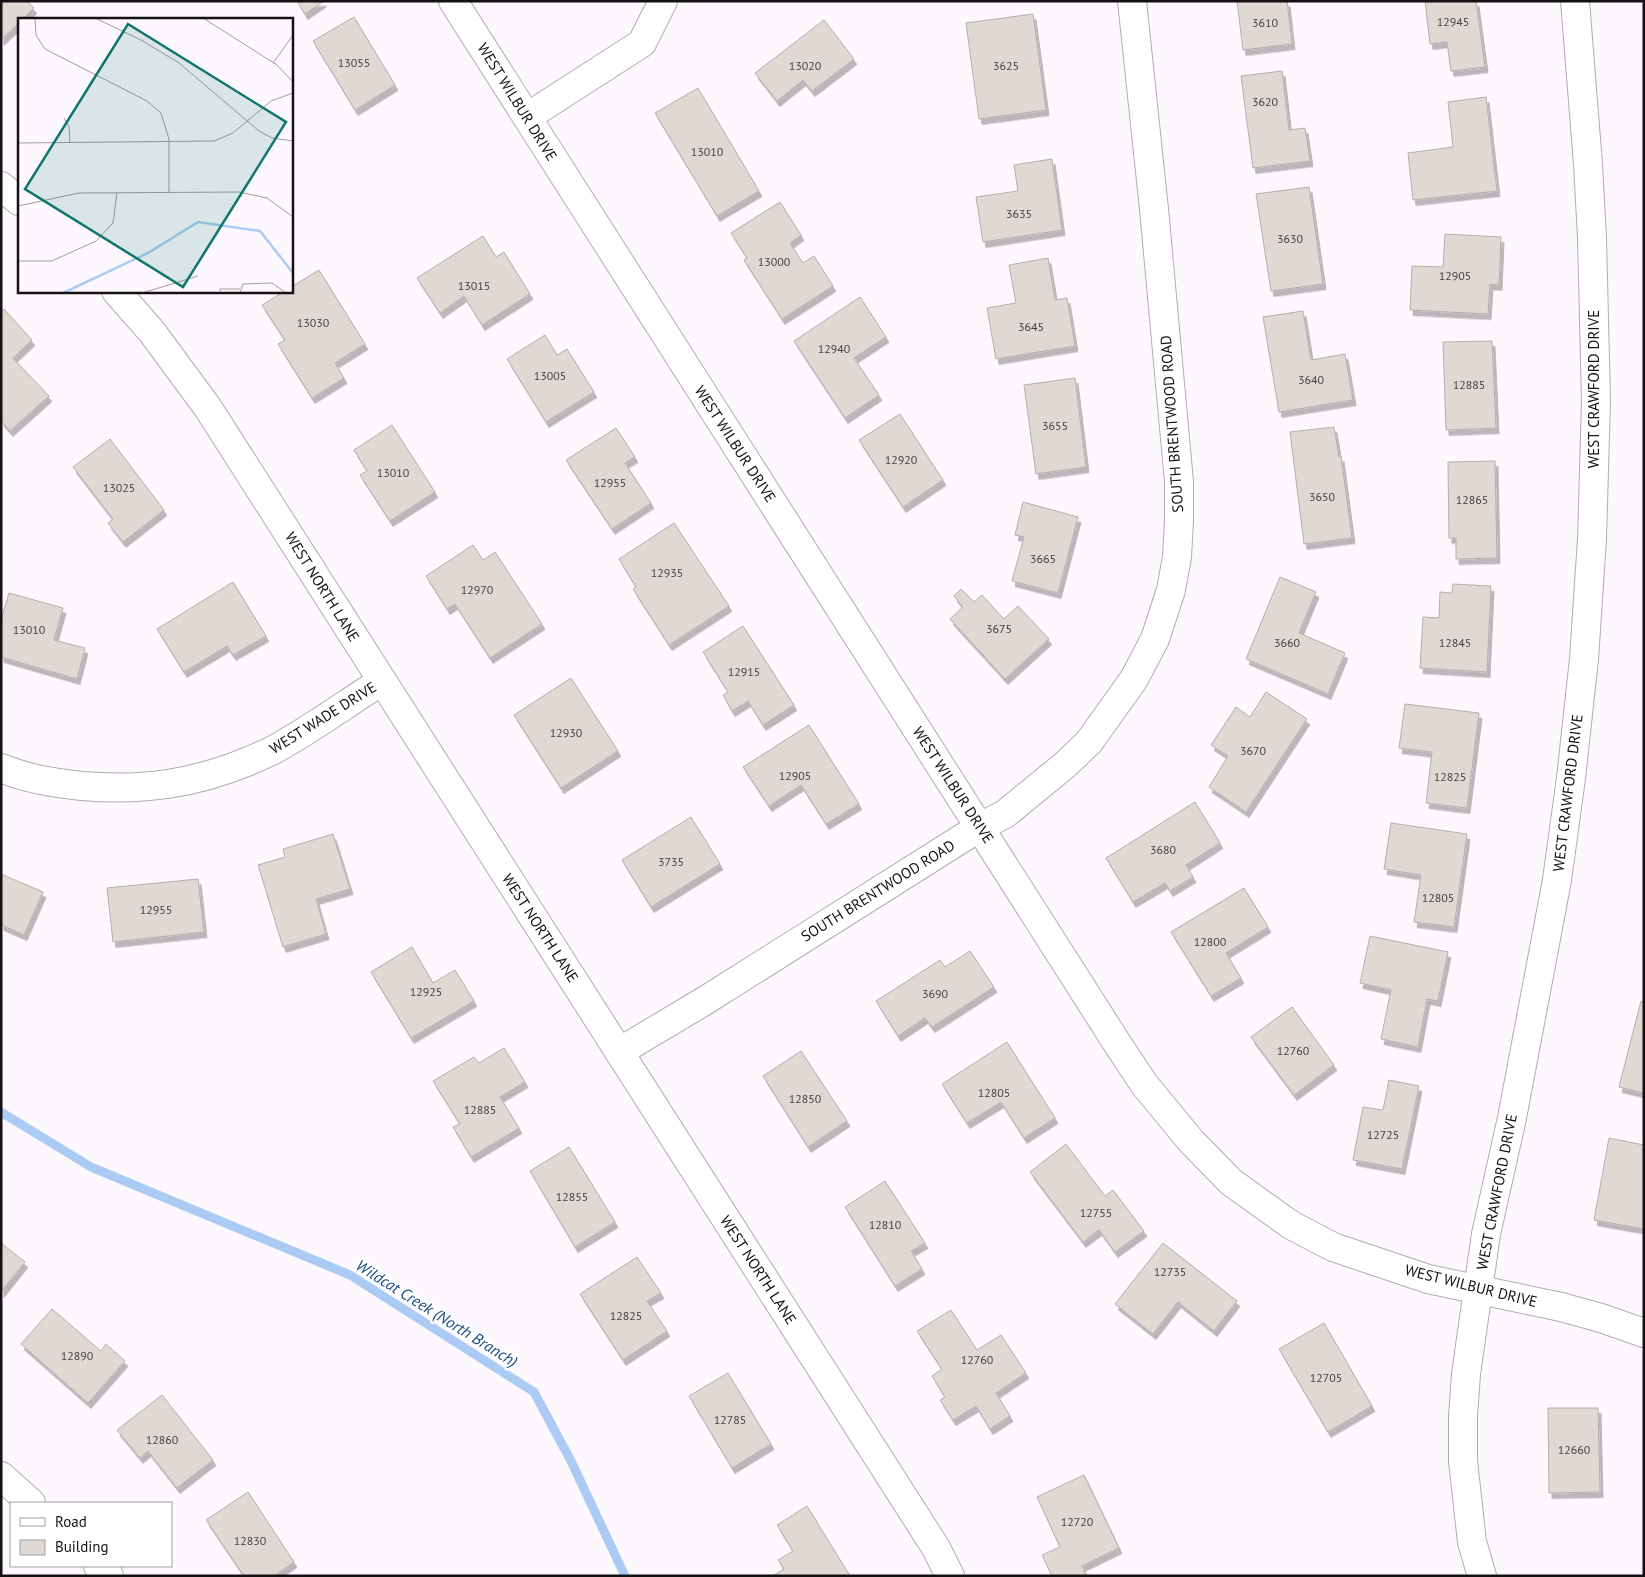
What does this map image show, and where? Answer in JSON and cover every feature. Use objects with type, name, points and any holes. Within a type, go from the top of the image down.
[{"type":"street","name":"WEST WILBUR DRIVE","points":[[453,1],[1109,1032],[1144,1084],[1191,1141],[1231,1182],[1291,1225],[1333,1247],[1428,1279],[1569,1309],[1601,1318],[1644,1334]]},
{"type":"street","points":[[526,117],[642,42],[663,1]]},
{"type":"street","name":"SOUTH BRENTWOOD ROAD","points":[[620,1052],[980,827],[1005,814],[1089,742],[1134,679],[1154,639],[1171,590],[1177,557],[1179,482],[1154,209],[1132,1]]},
{"type":"street","name":"WEST CRAWFORD DRIVE","points":[[1482,1576],[1472,1542],[1463,1461],[1463,1416],[1466,1374],[1486,1234],[1512,1118],[1558,880],[1584,659],[1592,539],[1596,392],[1592,238],[1575,1]]},
{"type":"street","points":[[1,186],[18,200]]},
{"type":"street","name":"WEST NORTH LANE","points":[[117,292],[152,332],[208,408],[936,1548],[950,1576]]},
{"type":"street","name":"WEST WADE DRIVE","points":[[1,768],[51,783],[109,788],[152,787],[189,781],[226,770],[276,749],[382,681]]},
{"type":"street","points":[[1,1476],[30,1502]]},
{"type":"street","points":[[99,1567],[109,1576]]},
{"type":"building","points":[[1,1],[27,1],[34,8],[24,18],[18,18],[18,24],[1,40]]},
{"type":"building","points":[[297,1],[324,1],[305,14]]},
{"type":"building","points":[[1237,1],[1287,1],[1292,44],[1243,50]]},
{"type":"building","points":[[1425,1],[1476,1],[1485,67],[1451,71],[1447,42],[1430,44]]},
{"type":"building","points":[[1033,14],[1046,110],[979,119],[966,23]]},
{"type":"building","points":[[354,17],[395,85],[355,110],[313,41]]},
{"type":"building","points":[[824,20],[854,59],[812,91],[803,80],[777,101],[755,73]]},
{"type":"building","points":[[1282,71],[1289,130],[1305,128],[1310,161],[1253,168],[1241,76]]},
{"type":"building","points":[[698,88],[759,191],[717,216],[655,113]]},
{"type":"building","points":[[1486,97],[1497,191],[1413,200],[1408,153],[1453,147],[1448,102]]},
{"type":"building","points":[[1052,159],[1062,230],[983,242],[976,197],[1018,191],[1014,165]]},
{"type":"building","points":[[1309,187],[1323,284],[1271,291],[1256,194]]},
{"type":"building","points":[[780,202],[801,235],[790,243],[803,263],[814,256],[833,286],[782,319],[744,260],[747,258],[731,233]]},
{"type":"building","points":[[1445,234],[1501,237],[1499,285],[1490,284],[1488,314],[1410,310],[1412,266],[1443,267]]},
{"type":"building","points":[[483,236],[496,257],[504,252],[530,294],[482,325],[464,296],[440,313],[417,278]]},
{"type":"building","points":[[1048,258],[1055,300],[1067,298],[1075,346],[996,359],[987,308],[1016,303],[1009,265]]},
{"type":"building","points":[[319,270],[365,344],[335,363],[344,378],[312,398],[278,344],[285,340],[262,305],[283,292],[292,292],[292,286]]},
{"type":"building","points":[[860,297],[886,337],[854,358],[879,395],[845,418],[794,341]]},
{"type":"building","points":[[4,309],[32,340],[13,358],[49,396],[10,431],[1,421],[1,312]]},
{"type":"building","points":[[1303,311],[1311,360],[1345,354],[1353,400],[1279,412],[1263,317]]},
{"type":"building","points":[[545,335],[557,355],[567,349],[594,392],[546,422],[507,359]]},
{"type":"building","points":[[1492,341],[1496,428],[1446,430],[1443,342]]},
{"type":"building","points":[[1075,378],[1086,467],[1036,474],[1024,385]]},
{"type":"building","points":[[900,414],[943,480],[903,507],[859,440]]},
{"type":"building","points":[[392,425],[435,492],[390,521],[360,475],[367,471],[354,450]]},
{"type":"building","points":[[1334,427],[1339,457],[1341,456],[1352,538],[1304,544],[1290,432]]},
{"type":"building","points":[[616,428],[635,457],[625,463],[651,503],[612,529],[566,460]]},
{"type":"building","points":[[110,439],[164,510],[123,542],[108,523],[113,519],[73,467]]},
{"type":"building","points":[[1495,461],[1497,558],[1456,559],[1456,538],[1449,538],[1448,462]]},
{"type":"building","points":[[1023,502],[1078,517],[1058,593],[1012,581],[1024,537],[1015,535]]},
{"type":"building","points":[[674,523],[729,606],[669,645],[633,589],[636,587],[619,559]]},
{"type":"building","points":[[473,545],[483,560],[495,552],[542,624],[490,658],[455,604],[447,609],[426,576]]},
{"type":"building","points":[[1280,577],[1316,592],[1299,633],[1345,653],[1328,694],[1246,659]]},
{"type":"building","points":[[233,582],[266,636],[233,655],[227,646],[184,672],[157,629]]},
{"type":"building","points":[[1453,584],[1491,586],[1487,672],[1420,668],[1423,617],[1439,618],[1440,592],[1452,593]]},
{"type":"building","points":[[961,589],[974,602],[982,595],[1004,619],[1018,606],[1049,639],[1005,679],[950,619],[963,607],[954,596]]},
{"type":"building","points":[[9,593],[63,608],[54,640],[85,648],[77,679],[1,657],[1,620]]},
{"type":"building","points":[[743,626],[794,705],[763,725],[748,701],[732,711],[723,695],[728,692],[703,652]]},
{"type":"building","points":[[571,678],[618,751],[561,788],[514,715]]},
{"type":"building","points":[[1266,692],[1307,719],[1246,812],[1209,787],[1228,756],[1211,745],[1236,707],[1250,717]]},
{"type":"building","points":[[1405,704],[1479,713],[1467,808],[1426,803],[1432,752],[1399,748]]},
{"type":"building","points":[[809,725],[859,804],[826,824],[801,785],[769,806],[743,767]]},
{"type":"building","points":[[1195,802],[1220,843],[1186,865],[1193,877],[1170,891],[1165,883],[1133,902],[1106,858]]},
{"type":"building","points":[[691,817],[720,864],[651,907],[622,860]]},
{"type":"building","points":[[1391,823],[1467,834],[1454,927],[1414,922],[1421,875],[1384,869]]},
{"type":"building","points":[[333,834],[350,889],[316,899],[326,934],[283,947],[258,865],[285,857],[283,849]]},
{"type":"building","points":[[1,874],[43,892],[24,935],[1,925]]},
{"type":"building","points":[[198,879],[204,932],[113,942],[107,888]]},
{"type":"building","points":[[1244,888],[1268,927],[1226,953],[1241,978],[1211,996],[1171,932]]},
{"type":"building","points":[[1370,936],[1448,952],[1438,1001],[1427,999],[1418,1047],[1381,1039],[1391,990],[1360,983]]},
{"type":"building","points":[[412,947],[433,983],[455,970],[474,1001],[411,1038],[371,972]]},
{"type":"building","points":[[970,951],[994,987],[932,1027],[925,1018],[898,1036],[876,1001],[940,960],[945,967]]},
{"type":"building","points":[[1641,1001],[1644,1002],[1644,1093],[1619,1087]]},
{"type":"building","points":[[1292,1007],[1334,1065],[1294,1095],[1251,1037]]},
{"type":"building","points":[[1007,1042],[1055,1118],[1024,1138],[1001,1102],[967,1123],[942,1084]]},
{"type":"building","points":[[504,1048],[525,1082],[500,1097],[519,1128],[471,1157],[453,1127],[460,1124],[433,1081],[474,1057],[479,1063]]},
{"type":"building","points":[[801,1051],[847,1121],[808,1147],[763,1076]]},
{"type":"building","points":[[1389,1080],[1419,1086],[1402,1169],[1353,1160],[1363,1107],[1383,1110]]},
{"type":"building","points":[[1609,1138],[1644,1145],[1644,1229],[1594,1220]]},
{"type":"building","points":[[1066,1144],[1105,1196],[1113,1190],[1144,1231],[1115,1252],[1099,1230],[1083,1242],[1030,1172]]},
{"type":"building","points":[[569,1147],[615,1222],[575,1247],[530,1171]]},
{"type":"building","points":[[885,1181],[925,1243],[911,1251],[922,1269],[895,1286],[845,1207]]},
{"type":"building","points":[[1,1243],[25,1262],[1,1292]]},
{"type":"building","points":[[1163,1243],[1237,1301],[1214,1331],[1178,1302],[1153,1334],[1115,1304]]},
{"type":"building","points":[[637,1257],[661,1293],[647,1301],[667,1331],[623,1360],[580,1294]]},
{"type":"building","points":[[52,1309],[101,1351],[106,1344],[125,1361],[88,1403],[21,1344]]},
{"type":"building","points":[[951,1310],[977,1350],[1001,1335],[1026,1373],[996,1393],[1010,1416],[990,1429],[976,1406],[953,1420],[940,1400],[945,1397],[932,1376],[942,1369],[917,1331]]},
{"type":"building","points":[[1324,1323],[1372,1406],[1328,1432],[1279,1349]]},
{"type":"building","points":[[728,1373],[771,1444],[732,1468],[689,1396]]},
{"type":"building","points":[[162,1395],[213,1460],[177,1488],[148,1451],[140,1458],[117,1430]]},
{"type":"building","points":[[1548,1408],[1598,1408],[1600,1492],[1549,1493]]},
{"type":"building","points":[[1084,1475],[1119,1548],[1082,1566],[1086,1575],[1084,1576],[1052,1576],[1042,1555],[1060,1547],[1037,1497]]},
{"type":"building","points":[[248,1492],[294,1562],[274,1576],[244,1576],[206,1520]]},
{"type":"building","points":[[807,1506],[850,1576],[772,1576],[784,1569],[778,1560],[793,1551],[777,1525]]},
{"type":"waterway","name":"Wildcat Creek (North Branch)","points":[[1,1112],[91,1167],[350,1275],[534,1392],[571,1461],[625,1576]]}]
